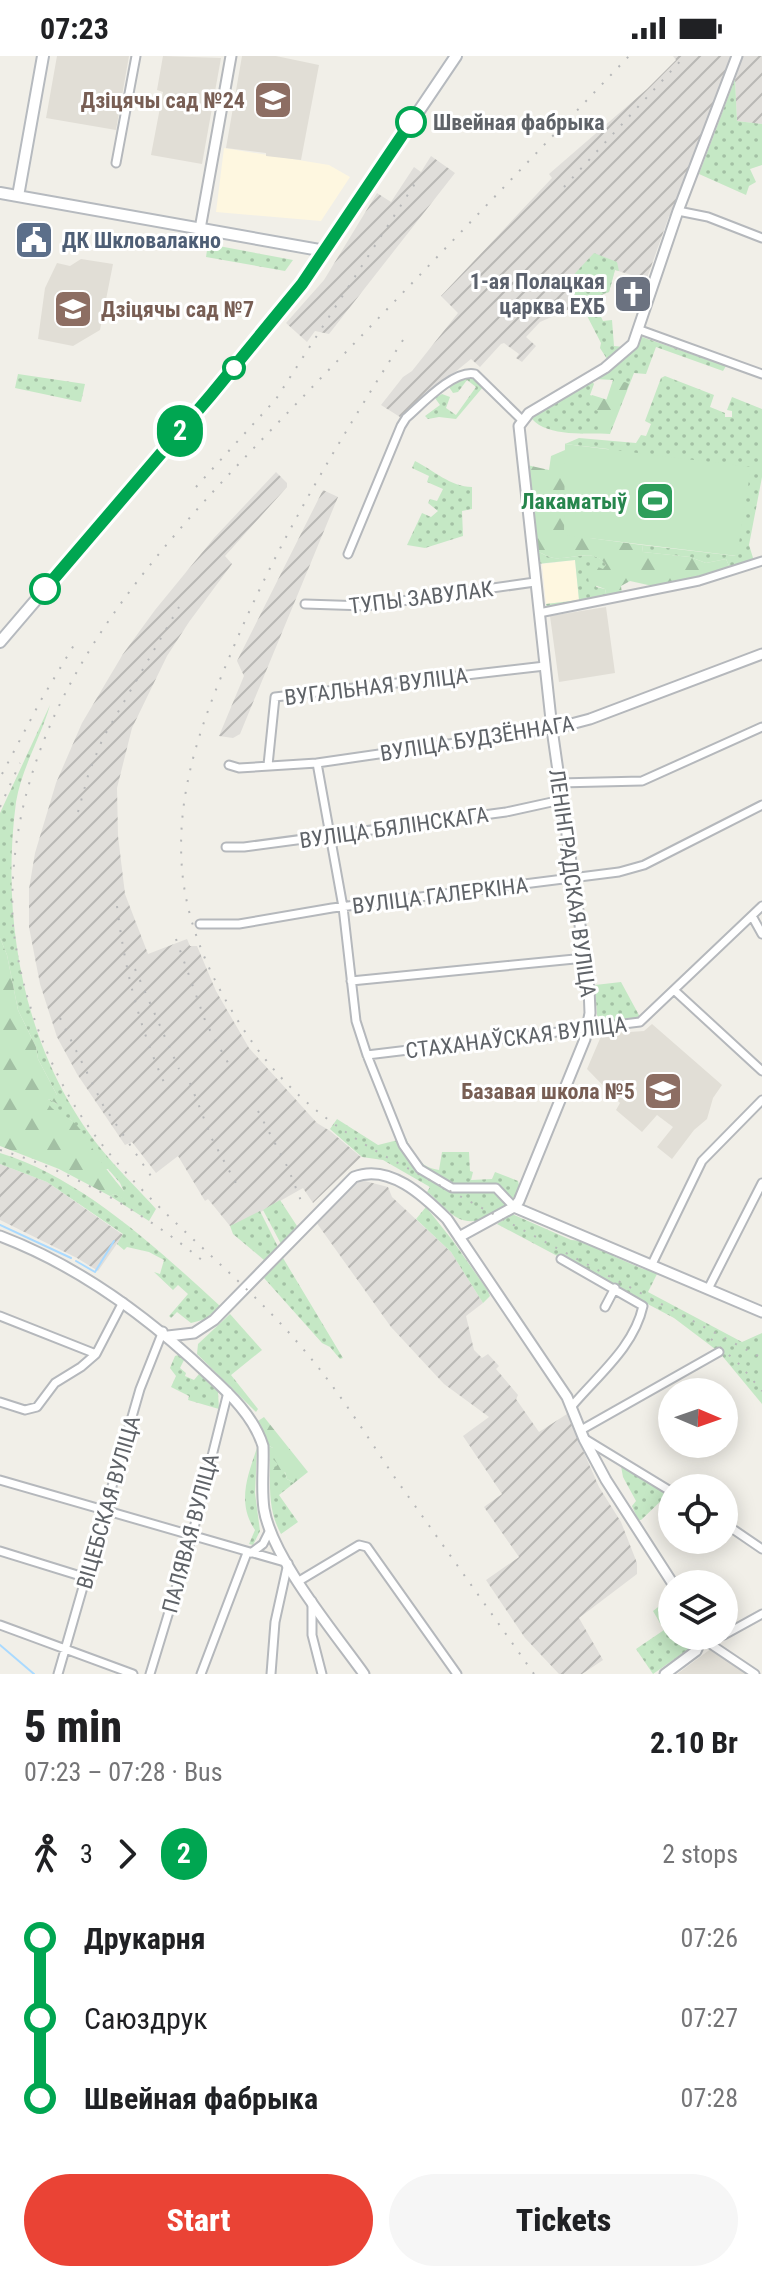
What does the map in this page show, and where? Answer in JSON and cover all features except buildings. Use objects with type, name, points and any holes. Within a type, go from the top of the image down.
[{"type":"main road","points":[[18,196],[43,56]]},
{"type":"main road","points":[[0,642],[302,284],[456,56]]},
{"type":"main road","points":[[0,193],[325,251]]},
{"type":"street","points":[[116,163],[136,56]]},
{"type":"street","points":[[200,229],[231,56]]},
{"type":"street","points":[[348,554],[401,426],[406,418],[452,380],[465,373],[475,374],[522,420],[624,355],[633,344],[678,211],[737,56]]},
{"type":"street","points":[[678,211],[708,217],[762,238]]},
{"type":"street","points":[[640,330],[762,374]]},
{"type":"street","name":"ЛЕНІНГРАДСКАЯ ВУЛІЦА","points":[[514,1207],[538,1156],[588,1028],[590,1013],[552,729],[518,434],[522,420]]},
{"type":"street","points":[[539,613],[699,581],[762,561]]},
{"type":"street","name":"ТУПЫ ЗАВУЛАК","points":[[305,604],[366,606],[535,582]]},
{"type":"street","name":"ВУЛІЦА БУДЗЁННАГА","points":[[229,765],[239,768],[317,763],[552,729],[590,719],[762,654]]},
{"type":"street","name":"ВУГАЛЬНАЯ ВУЛІЦА","points":[[268,765],[275,697],[545,666]]},
{"type":"street","points":[[559,783],[642,781],[762,727]]},
{"type":"street","points":[[317,763],[343,907],[356,1021],[403,1145],[420,1169],[452,1188],[496,1188],[514,1207],[762,1312]]},
{"type":"street","name":"ВУЛІЦА БЯЛІНСКАГА","points":[[226,847],[506,812],[561,800]]},
{"type":"street","name":"ВУЛІЦА ГАЛЕРКІНА","points":[[200,924],[239,924],[343,907],[619,872],[644,865],[762,805]]},
{"type":"street","name":"СТАХАНАЎСКАЯ ВУЛІЦА","points":[[367,1055],[640,1022],[762,906]]},
{"type":"street","points":[[752,916],[762,934]]},
{"type":"street","points":[[351,981],[585,958]]},
{"type":"street","points":[[674,990],[762,1071]]},
{"type":"street","points":[[652,1264],[702,1161],[762,1100]]},
{"type":"street","points":[[166,1334],[194,1333],[214,1320],[345,1184],[362,1174],[382,1175],[431,1202],[447,1219],[572,1406],[582,1435],[634,1526],[664,1570]]},
{"type":"street","points":[[708,1289],[762,1183]]},
{"type":"street","points":[[459,1237],[514,1207]]},
{"type":"street","points":[[0,1236],[70,1268],[123,1302],[166,1334],[228,1392],[263,1446],[264,1509],[270,1530],[312,1601],[364,1674]]},
{"type":"street","points":[[561,1259],[642,1303],[643,1310],[615,1360],[572,1406]]},
{"type":"street","points":[[605,1307],[615,1288]]},
{"type":"street","points":[[0,1402],[31,1410],[42,1402],[55,1383],[96,1354],[123,1302]]},
{"type":"street","points":[[0,1316],[96,1354]]},
{"type":"street","name":"ВІЦЕБСКАЯ ВУЛІЦА","points":[[58,1674],[140,1389],[166,1334]]},
{"type":"street","points":[[582,1435],[719,1352]]},
{"type":"street","name":"ПАЛЯВАЯ ВУЛІЦА","points":[[150,1674],[192,1536],[228,1392]]},
{"type":"street","points":[[582,1435],[658,1483]]},
{"type":"street","points":[[0,1480],[288,1563]]},
{"type":"street","points":[[201,1674],[249,1553],[263,1544],[270,1530]]},
{"type":"street","points":[[738,1533],[762,1549]]},
{"type":"street","points":[[299,1581],[359,1545],[367,1547],[457,1674]]},
{"type":"street","points":[[0,1551],[87,1578]]},
{"type":"street","points":[[271,1674],[275,1622],[288,1563]]},
{"type":"street","points":[[312,1601],[312,1635],[322,1674]]},
{"type":"street","points":[[738,1627],[762,1614]]},
{"type":"street","points":[[0,1625],[133,1674]]},
{"type":"street","points":[[665,1674],[697,1650]]},
{"type":"street","points":[[720,1650],[755,1674]]},
{"type":"shaded area","points":[[57,56],[129,56],[116,130],[46,118]]},
{"type":"shaded area","points":[[163,56],[221,58],[202,164],[151,155],[163,92],[157,90]]},
{"type":"shaded area","name":"Дзіцячы сад №24","points":[[242,56],[276,56],[319,65],[301,160],[226,148]]},
{"type":"shaded area","points":[[673,56],[733,56],[672,216],[669,216],[647,278],[651,281],[615,270],[609,292],[540,322],[526,337],[536,346],[522,362],[516,358],[519,354],[504,343],[480,367],[471,359],[400,417],[381,405],[458,313],[441,296],[552,178],[549,174],[647,89],[676,60]]},
{"type":"shaded area","points":[[743,56],[762,56],[762,124],[737,121],[735,79]]},
{"type":"shaded area","points":[[224,148],[329,165],[350,177],[321,221],[216,212]]},
{"type":"shaded area","points":[[431,156],[455,173],[329,334],[315,331],[307,342],[286,323],[324,280],[377,193],[391,202],[414,167],[421,172]]},
{"type":"shaded area","name":"Дзіцячы сад №7","points":[[81,259],[113,264],[100,330],[73,346],[38,339],[45,288],[57,263],[70,266]]},
{"type":"shaded area","points":[[276,472],[287,487],[225,556],[232,564],[167,656],[132,728],[117,788],[118,836],[125,894],[148,954],[187,939],[190,946],[197,946],[216,991],[249,1048],[317,1123],[361,1157],[313,1203],[303,1188],[234,1227],[208,1199],[205,1201],[178,1156],[156,1173],[132,1142],[125,1145],[77,1074],[57,1037],[40,984],[29,927],[29,889],[35,853],[56,783],[82,723],[123,654],[155,610],[214,538]]},
{"type":"shaded area","points":[[323,490],[338,497],[240,734],[233,738],[219,736],[244,676],[237,661]]},
{"type":"shaded area","points":[[575,560],[579,600],[546,604],[542,564]]},
{"type":"shaded area","points":[[606,607],[615,673],[559,682],[550,616]]},
{"type":"shaded area","name":"Базавая школа №5","points":[[652,1024],[722,1085],[713,1098],[707,1119],[694,1130],[672,1159],[657,1147],[673,1127],[657,1115],[642,1132],[616,1110],[620,1103],[587,1069],[602,1034],[644,1031]]},
{"type":"shaded area","points":[[0,1164],[47,1182],[123,1235],[98,1271],[0,1220]]},
{"type":"shaded area","points":[[361,1180],[388,1187],[392,1197],[451,1252],[483,1303],[466,1316],[474,1350],[482,1358],[488,1354],[499,1366],[496,1369],[518,1395],[516,1399],[539,1432],[567,1414],[599,1487],[621,1522],[637,1563],[637,1574],[579,1618],[603,1660],[582,1674],[559,1674],[525,1638],[486,1580],[519,1557],[484,1507],[502,1494],[463,1436],[489,1417],[444,1384],[391,1327],[316,1222]]},
{"type":"shaded area","points":[[709,1650],[715,1650],[747,1674],[677,1674]]},
{"type":"green space","points":[[735,79],[737,121],[762,124],[762,165],[750,169],[756,182],[749,186],[746,195],[699,174]]},
{"type":"green space","points":[[208,244],[293,260],[285,271],[206,257]]},
{"type":"green space","points":[[594,253],[617,262],[619,271],[615,270],[609,292],[592,298],[603,321],[612,320],[614,346],[624,347],[607,359],[584,310],[580,310],[565,284]]},
{"type":"green space","points":[[642,337],[726,366],[723,371],[656,347],[646,374],[634,373],[610,434],[558,431],[539,425],[532,419],[533,415],[592,381],[594,384],[590,395],[606,401],[613,380],[595,379],[625,359]]},
{"type":"green space","points":[[18,374],[85,384],[81,402],[15,388]]},
{"type":"green space","points":[[665,376],[714,395],[710,407],[725,413],[725,417],[732,417],[732,411],[727,410],[732,397],[762,409],[762,477],[749,545],[754,561],[730,568],[726,559],[706,563],[690,557],[643,552],[642,545],[736,556],[608,449],[565,444],[579,438],[636,443],[641,435],[646,436],[651,424],[645,421],[661,378]]},
{"type":"green space","points":[[467,377],[483,387],[456,419],[428,419],[425,416],[440,405],[435,398],[442,394],[450,397],[446,408],[456,415],[476,387],[467,380],[458,392],[453,393],[449,387]]},
{"type":"green space","points":[[614,384],[629,384],[610,431],[601,432],[602,412],[593,409],[588,401],[592,395],[608,400]]},
{"type":"green space","name":"Лакаматыў","points":[[565,444],[751,467],[737,556],[564,535]]},
{"type":"green space","points":[[565,450],[572,452],[590,538],[642,545],[643,552],[690,557],[706,563],[726,559],[730,568],[657,587],[630,581],[621,586],[622,594],[607,598],[605,589],[589,583],[587,572],[593,565],[603,569],[606,565],[601,560],[589,555],[554,558],[535,550],[527,465],[549,470],[551,456]]},
{"type":"green space","points":[[415,461],[449,481],[472,487],[472,509],[462,511],[463,536],[425,548],[407,545],[422,513],[431,517],[438,511],[428,503],[430,499],[437,501],[443,489],[427,482],[429,476],[412,468]]},
{"type":"green space","points":[[535,550],[554,558],[589,555],[601,560],[606,565],[596,587],[605,589],[607,598],[547,608],[546,604],[579,600],[575,560],[537,564]]},
{"type":"green space","points":[[50,705],[16,802],[12,895],[16,942],[38,1034],[56,1077],[79,1118],[107,1156],[156,1209],[149,1221],[110,1196],[114,1194],[128,1200],[120,1183],[105,1169],[71,1120],[52,1110],[46,1101],[49,1099],[57,1104],[57,1095],[18,1010],[7,955],[0,938],[0,813]]},
{"type":"green space","points":[[0,938],[7,955],[18,1010],[59,1105],[49,1099],[47,1101],[81,1130],[130,1198],[128,1201],[114,1194],[110,1196],[59,1169],[0,1146]]},
{"type":"green space","points":[[621,982],[640,1017],[606,1022],[600,1020],[595,985]]},
{"type":"green space","points":[[337,1119],[378,1145],[406,1138],[418,1159],[439,1170],[442,1152],[469,1152],[470,1171],[473,1172],[471,1180],[492,1179],[495,1172],[518,1181],[520,1189],[501,1210],[483,1219],[465,1221],[427,1192],[430,1187],[383,1160],[362,1157],[330,1129]]},
{"type":"green space","points":[[0,1153],[30,1164],[89,1197],[145,1239],[220,1306],[206,1319],[191,1323],[177,1312],[171,1318],[169,1316],[188,1294],[178,1285],[173,1290],[154,1272],[160,1274],[164,1260],[149,1252],[127,1247],[124,1250],[117,1244],[123,1234],[47,1182],[0,1164]]},
{"type":"green space","points":[[280,1200],[297,1226],[281,1244],[263,1210]]},
{"type":"green space","points":[[426,1207],[488,1291],[490,1296],[483,1303],[451,1252],[416,1219]]},
{"type":"green space","points":[[260,1211],[278,1247],[264,1260],[233,1234],[230,1226]]},
{"type":"green space","points":[[512,1214],[571,1240],[584,1241],[614,1253],[613,1256],[643,1269],[658,1272],[648,1292],[742,1342],[762,1333],[762,1404],[719,1352],[674,1318],[497,1224]]},
{"type":"green space","points":[[283,1258],[343,1358],[340,1359],[322,1343],[264,1278]]},
{"type":"green space","points":[[230,1314],[262,1350],[231,1375],[258,1409],[256,1412],[197,1354],[198,1344]]},
{"type":"green space","points":[[178,1355],[184,1360],[180,1368],[186,1373],[185,1376],[194,1380],[199,1374],[218,1392],[219,1409],[188,1400],[189,1396],[171,1387],[176,1376],[170,1368]]},
{"type":"green space","points":[[264,1417],[308,1472],[294,1483],[287,1479],[285,1472],[274,1476],[273,1470],[278,1464],[272,1458],[273,1448],[264,1440],[259,1429],[258,1421]]},
{"type":"green space","points":[[269,1446],[273,1448],[287,1479],[294,1483],[279,1495],[298,1522],[281,1534],[271,1502]]},
{"type":"green space","points":[[257,1448],[255,1493],[260,1531],[253,1545],[249,1544],[255,1530],[245,1500]]},
{"type":"green space","points":[[621,1466],[658,1488],[658,1504],[641,1520],[638,1520],[632,1506],[636,1501],[623,1477]]},
{"type":"green space","points":[[658,1634],[658,1650],[687,1650],[653,1674],[636,1649]]},
{"type":"waterway","points":[[0,1225],[71,1258]]},
{"type":"waterway","points":[[76,1261],[95,1272],[114,1241]]},
{"type":"waterway","points":[[0,1645],[34,1674]]},
{"type":"railway","points":[[534,1674],[311,1359],[270,1313],[119,1165],[70,1098],[49,1057],[21,971],[13,926],[17,842],[35,764],[66,691],[107,623],[156,558],[209,496],[629,56]]},
{"type":"railway","points":[[564,187],[685,56]]},
{"type":"railway","points":[[196,487],[276,399],[416,182]]},
{"type":"railway","points":[[403,340],[332,456],[266,575],[218,684],[200,735],[187,787],[181,841],[184,888],[199,943],[223,995],[247,1035],[279,1076],[337,1126],[383,1155],[762,1358]]},
{"type":"railway","points":[[78,812],[103,738],[179,607]]},
{"type":"railway","points":[[2,774],[74,645]]},
{"type":"railway","points":[[0,807],[20,763]]},
{"type":"railway","points":[[117,906],[134,998],[166,1087]]},
{"type":"railway","points":[[176,939],[206,1023],[232,1070]]},
{"type":"railway","points":[[135,969],[179,1069]]},
{"type":"railway","points":[[60,1018],[103,1105],[153,1179]]},
{"type":"railway","points":[[190,1083],[212,1139],[237,1185]]},
{"type":"railway","points":[[258,1111],[288,1168],[303,1206]]},
{"type":"railway","points":[[0,1150],[54,1169],[107,1195],[157,1226],[203,1261]]},
{"type":"railway","points":[[711,1339],[740,1365],[762,1391]]},
{"type":"bus line","name":"2","points":[[45,589],[302,284],[411,122]]},
{"type":"place","name":"Дзіцячы сад №24","points":[[273,100]]},
{"type":"place","name":"Швейная фабрыка","points":[[411,122]]},
{"type":"place","name":"ДК Шкловалакно","points":[[34,240]]},
{"type":"place","name":"1-ая Полацкая царква ЕХБ","points":[[633,294]]},
{"type":"place","name":"Дзіцячы сад №7","points":[[73,309]]},
{"type":"place","name":"Лакаматыў","points":[[655,501]]},
{"type":"place","name":"Базавая школа №5","points":[[663,1091]]}]
